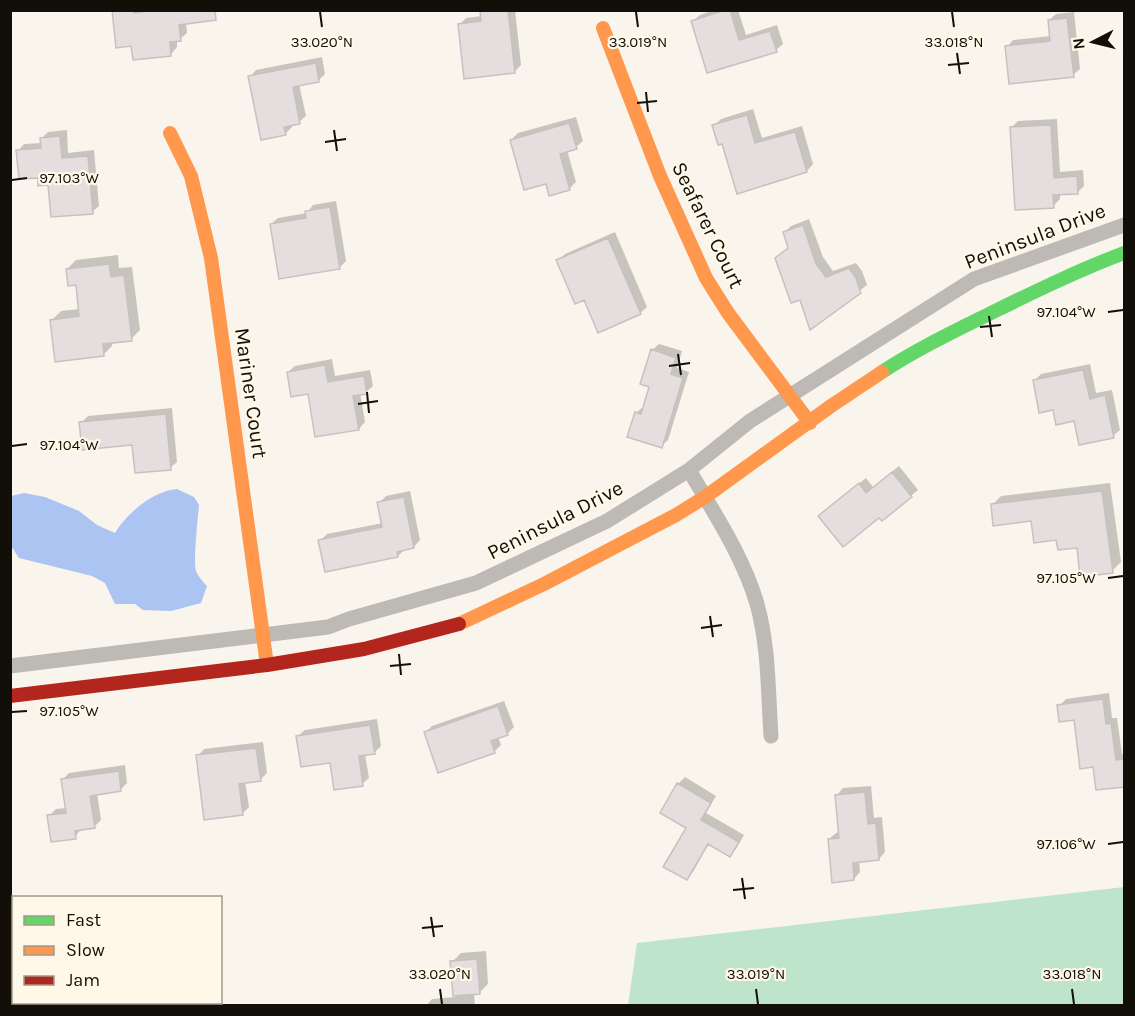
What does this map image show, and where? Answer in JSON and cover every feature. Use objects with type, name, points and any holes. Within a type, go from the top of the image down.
[{"type":"street","name":"Seafarer Court","points":[[603,28],[656,167],[706,278],[728,313],[810,423]]},
{"type":"street","name":"Mariner Court","points":[[170,133],[191,176],[211,258],[267,665]]},
{"type":"street","name":"Peninsula Drive","points":[[10,666],[328,627],[476,583],[607,521],[689,470],[750,421],[974,279],[1125,225]]},
{"type":"street","points":[[10,696],[267,665],[364,649],[454,626],[544,584],[676,515],[903,358],[1080,270],[1125,253]]},
{"type":"street","points":[[689,470],[742,564],[757,605],[764,636],[771,736]]},
{"type":"green space","points":[[1124,887],[1124,1005],[628,1005],[637,943]]},
{"type":"water","points":[[177,489],[194,497],[199,505],[195,566],[198,575],[207,586],[201,603],[171,611],[143,610],[135,604],[115,604],[105,583],[92,576],[19,558],[11,546],[11,496],[24,493],[45,497],[79,511],[97,525],[115,533],[126,518],[142,504],[159,494]]},
{"type":"building","points":[[112,10],[134,10],[134,13],[155,10],[215,10],[216,20],[179,25],[181,41],[170,42],[171,56],[133,60],[131,46],[116,48]]},
{"type":"building","points":[[480,10],[508,10],[515,73],[464,79],[458,24],[481,21]]},
{"type":"building","points":[[730,10],[739,40],[770,31],[777,52],[707,73],[691,21]]},
{"type":"building","points":[[1067,18],[1074,77],[1009,84],[1005,46],[1050,41],[1048,20]]},
{"type":"building","points":[[316,63],[319,82],[293,87],[300,124],[284,127],[286,135],[261,140],[248,76]]},
{"type":"building","points":[[747,115],[755,143],[795,132],[807,172],[737,194],[722,144],[718,145],[712,125]]},
{"type":"building","points":[[569,123],[577,149],[560,154],[570,190],[549,196],[546,184],[524,190],[510,140]]},
{"type":"building","points":[[1051,125],[1054,178],[1077,176],[1078,194],[1053,195],[1054,208],[1015,210],[1010,127]]},
{"type":"building","points":[[60,136],[62,158],[88,156],[93,214],[51,217],[48,185],[38,186],[38,178],[19,179],[16,150],[41,148],[40,138]]},
{"type":"building","points":[[330,207],[340,269],[279,279],[270,224],[306,218],[305,211]]},
{"type":"building","points":[[803,225],[816,264],[826,277],[849,268],[856,278],[861,293],[810,330],[800,300],[791,303],[775,258],[788,248],[783,232]]},
{"type":"building","points":[[608,238],[641,314],[598,333],[584,300],[575,304],[556,260]]},
{"type":"building","points":[[109,264],[111,277],[124,275],[132,341],[103,344],[104,356],[55,362],[50,320],[79,316],[76,285],[68,286],[66,269]]},
{"type":"building","points":[[651,349],[676,358],[671,374],[683,378],[662,448],[627,437],[635,412],[641,414],[649,387],[640,384]]},
{"type":"building","points":[[325,365],[328,382],[364,376],[367,394],[353,396],[359,430],[315,437],[308,394],[291,397],[287,372]]},
{"type":"building","points":[[1083,370],[1090,399],[1105,395],[1114,438],[1079,445],[1074,421],[1056,425],[1053,410],[1039,413],[1033,380]]},
{"type":"building","points":[[166,414],[171,470],[135,473],[132,445],[82,450],[79,422]]},
{"type":"building","points":[[892,472],[912,497],[882,521],[879,518],[843,547],[818,516],[859,483],[866,493]]},
{"type":"building","points":[[1102,491],[1113,573],[1080,577],[1077,548],[1058,550],[1056,540],[1034,543],[1031,521],[993,526],[991,504]]},
{"type":"building","points":[[404,497],[414,548],[397,552],[398,557],[325,572],[318,540],[382,527],[377,502]]},
{"type":"building","points":[[1103,699],[1106,724],[1111,723],[1116,760],[1125,759],[1125,787],[1096,790],[1093,767],[1080,769],[1074,720],[1059,722],[1057,705]]},
{"type":"building","points":[[498,706],[508,735],[491,741],[495,753],[438,773],[424,732]]},
{"type":"building","points":[[370,725],[375,754],[359,756],[363,786],[334,790],[330,763],[301,767],[296,736]]},
{"type":"building","points":[[256,748],[261,781],[239,784],[243,815],[204,820],[196,755]]},
{"type":"building","points":[[119,771],[121,791],[90,796],[95,828],[75,831],[76,839],[51,842],[47,815],[66,813],[61,779]]},
{"type":"building","points":[[677,783],[711,803],[701,820],[739,842],[730,857],[708,844],[687,880],[663,867],[686,828],[660,813]]},
{"type":"building","points":[[865,792],[868,824],[876,823],[879,860],[853,863],[854,880],[832,883],[828,839],[839,838],[835,795]]},
{"type":"building","points":[[477,959],[480,994],[453,996],[450,961]]},
{"type":"traffic: fast","points":[[882,372],[922,348],[993,312],[1124,253]]},
{"type":"traffic: slow","points":[[603,28],[660,176],[706,278],[728,313],[810,423]]},
{"type":"traffic: slow","points":[[170,133],[191,176],[211,258],[267,665]]},
{"type":"traffic: slow","points":[[459,624],[544,584],[676,515],[882,372]]},
{"type":"traffic: jam","points":[[10,696],[267,665],[364,649],[459,624]]}]
